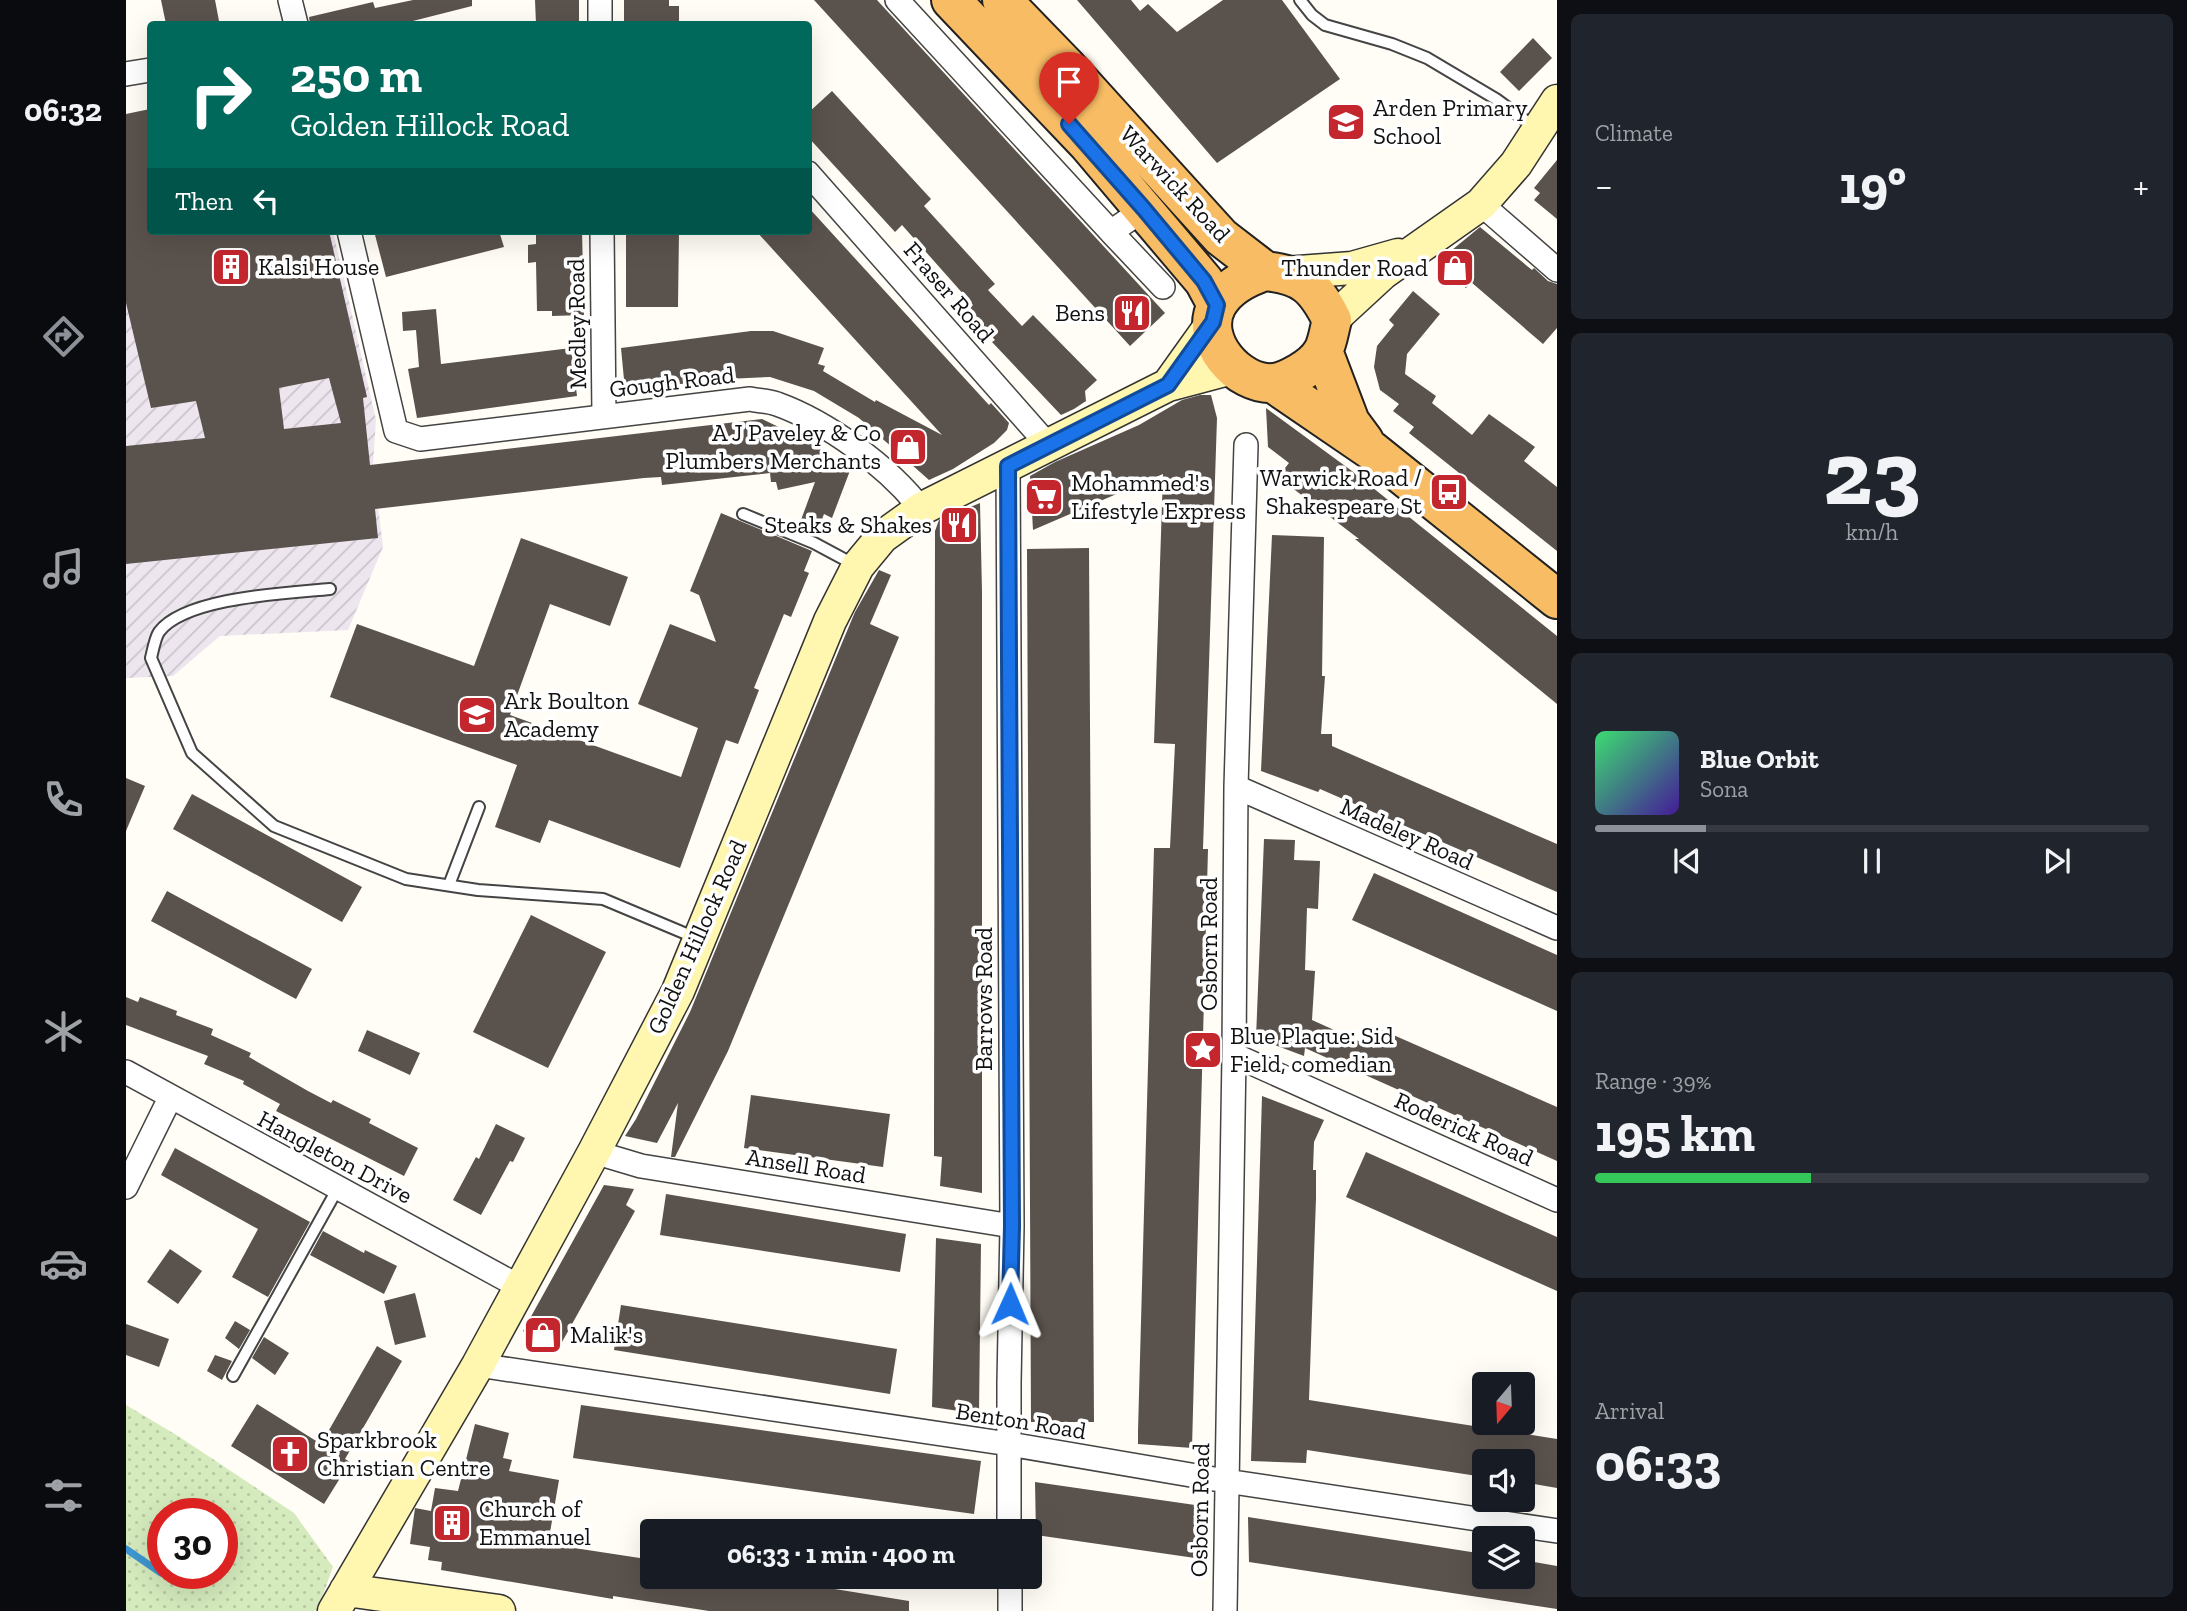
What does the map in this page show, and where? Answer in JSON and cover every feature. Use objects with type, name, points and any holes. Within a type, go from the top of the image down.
[{"type":"highway","name":"Warwick Road","points":[[951,0],[1088,144],[1144,209],[1204,281],[1215,314]]},
{"type":"highway","name":"Warwick Road","points":[[1002,0],[1221,237],[1275,272]]},
{"type":"highway","points":[[1371,450],[1350,422],[1327,335],[1321,296],[1304,280],[1275,272],[1246,278],[1215,314],[1215,342],[1233,368],[1248,379],[1273,383],[1371,450],[1557,599]]},
{"type":"highway","points":[[1273,383],[1290,378],[1308,368],[1327,335]]},
{"type":"main road","points":[[1327,335],[1383,273],[1481,204],[1510,172],[1557,101]]},
{"type":"main road","points":[[1275,272],[1352,268],[1417,250]]},
{"type":"main road","name":"Golden Hillock Road","points":[[1168,385],[1215,314]]},
{"type":"main road","name":"Golden Hillock Road","points":[[340,1601],[478,1365],[594,1152],[678,990],[830,621],[858,566],[882,537],[921,509],[1168,385],[1233,368]]},
{"type":"main road","points":[[340,1601],[499,1611]]},
{"type":"street","points":[[290,0],[295,21]]},
{"type":"street","points":[[600,0],[600,21]]},
{"type":"street","points":[[897,0],[1163,287]]},
{"type":"street","points":[[126,74],[147,70]]},
{"type":"street","name":"Fraser Road","points":[[812,178],[1049,446]]},
{"type":"street","points":[[1481,204],[1557,270]]},
{"type":"street","points":[[1111,232],[1144,209]]},
{"type":"street","name":"Gough Road","points":[[350,235],[396,431],[420,439],[750,400],[776,404],[816,423],[880,464],[903,485],[921,509]]},
{"type":"street","name":"Medley Road","points":[[602,235],[604,416]]},
{"type":"street","name":"Osborn Road","points":[[1225,1611],[1236,787],[1253,519],[1246,444]]},
{"type":"street","name":"Barrows Road","points":[[1008,466],[1012,1226],[1009,1519]]},
{"type":"street","name":"Madeley Road","points":[[1236,787],[1557,928]]},
{"type":"street","name":"Roderick Road","points":[[1234,1055],[1557,1200]]},
{"type":"street","name":"Hangleton Drive","points":[[126,1072],[520,1287]]},
{"type":"street","points":[[126,1187],[170,1098]]},
{"type":"street","name":"Ansell Road","points":[[594,1152],[641,1166],[1012,1226]]},
{"type":"street","name":"Benton Road","points":[[478,1365],[1009,1444],[1226,1481],[1557,1531]]},
{"type":"street","points":[[1010,1589],[1010,1611]]},
{"type":"lane","points":[[1300,0],[1312,15],[1325,25],[1371,37],[1427,58],[1496,99],[1539,130]]},
{"type":"lane","points":[[743,514],[814,543],[858,566]]},
{"type":"lane","points":[[330,589],[240,598],[209,605],[176,620],[159,632],[150,658],[192,753],[274,826],[406,879],[478,890],[603,899],[699,939]]},
{"type":"lane","points":[[449,885],[479,807]]},
{"type":"lane","points":[[233,1376],[338,1188]]},
{"type":"shaded area","points":[[147,152],[147,235],[334,235],[376,420],[373,464],[383,547],[348,630],[220,636],[173,676],[126,678],[126,156]]},
{"type":"green space","points":[[126,1405],[294,1513],[333,1567],[317,1611],[126,1611]]},
{"type":"building","points":[[161,0],[215,0],[219,21],[165,21]]},
{"type":"building","points":[[413,0],[472,0],[472,6],[413,21],[310,21],[309,17],[373,2],[375,8]]},
{"type":"building","points":[[535,0],[579,0],[579,21],[536,21]]},
{"type":"building","points":[[624,0],[669,0],[669,6],[679,6],[679,21],[624,21]]},
{"type":"building","points":[[814,0],[877,0],[1165,313],[1130,346]]},
{"type":"building","points":[[1077,0],[1131,0],[1140,11],[1148,4],[1177,32],[1223,0],[1282,0],[1340,79],[1217,163]]},
{"type":"building","points":[[1533,38],[1552,58],[1519,91],[1500,72]]},
{"type":"building","points":[[832,91],[931,199],[924,206],[995,284],[988,290],[1022,326],[1033,315],[1097,380],[1085,391],[1086,401],[1061,415],[992,342],[995,340],[968,310],[973,305],[902,225],[895,232],[812,141],[812,109]]},
{"type":"building","points":[[147,110],[147,235],[330,235],[367,397],[363,398],[370,465],[762,419],[808,441],[851,468],[832,518],[824,514],[816,535],[798,528],[815,482],[778,490],[776,482],[771,482],[770,473],[662,485],[661,477],[375,509],[378,538],[126,564],[126,446],[205,438],[196,401],[151,408],[126,303],[126,114]],"holes":[[[329,378],[341,423],[284,429],[279,388]]]},
{"type":"building","points":[[1557,160],[1557,219],[1534,200],[1540,193],[1534,188]]},
{"type":"building","points":[[812,211],[989,405],[991,403],[1009,423],[1007,430],[994,443],[953,469],[929,480],[859,418],[814,391],[770,377],[625,390],[621,348],[751,331],[773,331],[824,348],[818,364],[825,366],[823,371],[875,402],[876,400],[942,435],[760,235],[812,235]]},
{"type":"building","points":[[1480,227],[1532,270],[1534,268],[1548,281],[1557,284],[1557,328],[1543,344],[1471,282],[1466,288],[1441,269],[1441,259]]},
{"type":"building","points":[[375,235],[500,235],[504,247],[386,277]]},
{"type":"building","points":[[536,235],[582,235],[584,315],[552,316],[552,311],[537,311],[536,262],[528,263],[528,245],[536,244]]},
{"type":"building","points":[[626,235],[679,235],[678,307],[626,307]]},
{"type":"building","points":[[1413,291],[1440,314],[1407,354],[1405,374],[1436,396],[1432,403],[1472,435],[1489,414],[1535,447],[1524,461],[1557,487],[1557,551],[1409,433],[1414,427],[1393,411],[1399,404],[1380,390],[1374,367],[1377,346],[1394,325],[1389,320]]},
{"type":"building","points":[[436,309],[441,364],[571,348],[577,396],[417,418],[408,369],[419,367],[416,330],[403,331],[402,312]]},
{"type":"building","points":[[1211,395],[1217,418],[1203,849],[1208,849],[1192,1448],[1138,1444],[1154,848],[1170,848],[1175,744],[1154,743],[1163,474],[1033,530],[1030,476],[1139,425],[1182,400]]},
{"type":"building","points":[[1266,408],[1352,471],[1557,636],[1557,704],[1355,539],[1359,539],[1278,477],[1289,463],[1268,447]]},
{"type":"building","points":[[980,503],[982,1193],[940,1186],[942,1157],[934,1156],[935,531],[939,520]]},
{"type":"building","points":[[721,513],[812,551],[804,571],[809,573],[791,617],[784,614],[754,688],[759,690],[738,744],[726,740],[680,868],[549,820],[540,843],[495,827],[517,765],[330,697],[357,624],[474,666],[521,538],[628,577],[610,626],[550,604],[510,715],[681,777],[698,728],[638,704],[670,624],[716,642],[699,595],[690,591]]},
{"type":"building","points":[[1272,535],[1324,537],[1322,676],[1325,676],[1321,734],[1332,734],[1332,746],[1557,844],[1557,892],[1320,789],[1318,792],[1261,771]]},
{"type":"building","points":[[1089,548],[1094,1422],[1031,1422],[1027,549]]},
{"type":"building","points":[[879,570],[891,575],[870,624],[899,637],[728,1051],[675,1157],[671,1157],[678,1103],[657,1143],[625,1136],[690,1012],[855,612]]},
{"type":"building","points":[[126,778],[145,786],[126,831]]},
{"type":"building","points":[[192,794],[362,887],[342,922],[173,829]]},
{"type":"building","points":[[1264,839],[1295,840],[1294,860],[1320,861],[1318,909],[1307,908],[1305,970],[1315,971],[1312,1020],[1374,1048],[1382,1030],[1557,1107],[1557,1161],[1305,1048],[1304,1056],[1256,1038]]},
{"type":"building","points":[[1374,873],[1557,955],[1557,1011],[1352,920]]},
{"type":"building","points":[[167,891],[312,969],[296,999],[151,921]]},
{"type":"building","points":[[531,915],[606,952],[548,1068],[473,1032]]},
{"type":"building","points":[[126,997],[138,1002],[140,997],[213,1029],[211,1035],[251,1053],[249,1057],[308,1091],[371,1119],[369,1123],[418,1148],[404,1176],[276,1111],[280,1104],[243,1084],[244,1081],[204,1064],[208,1056],[126,1025]]},
{"type":"building","points":[[367,1030],[420,1053],[410,1075],[358,1051]]},
{"type":"building","points":[[751,1095],[890,1114],[883,1167],[744,1148]]},
{"type":"building","points":[[1262,1096],[1324,1120],[1314,1142],[1316,1198],[1309,1400],[1472,1426],[1472,1435],[1532,1435],[1557,1439],[1557,1488],[1535,1484],[1535,1449],[1472,1449],[1472,1475],[1307,1450],[1306,1463],[1251,1461]]},
{"type":"building","points":[[496,1124],[525,1138],[481,1215],[453,1200],[476,1157],[479,1159]]},
{"type":"building","points":[[175,1148],[310,1222],[268,1297],[232,1277],[258,1229],[161,1175]]},
{"type":"building","points":[[1366,1152],[1557,1237],[1557,1291],[1346,1197]]},
{"type":"building","points":[[604,1185],[634,1189],[626,1205],[635,1211],[557,1351],[523,1331]]},
{"type":"building","points":[[666,1194],[906,1234],[900,1272],[660,1235]]},
{"type":"building","points":[[323,1231],[364,1253],[365,1250],[397,1266],[384,1294],[310,1255]]},
{"type":"building","points":[[936,1238],[981,1244],[979,1414],[932,1407]]},
{"type":"building","points":[[170,1249],[202,1271],[178,1304],[147,1282]]},
{"type":"building","points":[[415,1293],[426,1337],[395,1345],[384,1301]]},
{"type":"building","points":[[621,1305],[897,1349],[890,1394],[614,1350]]},
{"type":"building","points":[[235,1321],[250,1330],[239,1349],[225,1338]]},
{"type":"building","points":[[126,1324],[169,1339],[159,1367],[126,1355]]},
{"type":"building","points":[[264,1337],[289,1353],[275,1375],[252,1358]]},
{"type":"building","name":"Sparkbrook Christian Centre","points":[[377,1346],[402,1361],[345,1459],[350,1462],[324,1504],[231,1446],[257,1404],[321,1444]]},
{"type":"building","points":[[215,1355],[232,1361],[222,1380],[207,1371]]},
{"type":"building","points":[[581,1405],[981,1461],[974,1514],[573,1458]]},
{"type":"building","points":[[475,1424],[509,1433],[503,1458],[512,1460],[509,1471],[559,1480],[548,1544],[640,1558],[640,1589],[835,1589],[909,1601],[909,1611],[709,1611],[613,1596],[613,1599],[441,1570],[442,1562],[428,1560],[430,1547],[410,1544],[415,1508],[431,1511],[435,1488],[458,1491]]},
{"type":"building","points":[[1035,1482],[1202,1506],[1195,1558],[1042,1536],[1042,1519],[1036,1519]]},
{"type":"building","points":[[1248,1517],[1472,1552],[1472,1589],[1535,1589],[1535,1562],[1557,1566],[1557,1609],[1249,1562]]},
{"type":"waterway","points":[[126,1549],[147,1563]]},
{"type":"place","name":"Arden Primary School","points":[[1346,122]]},
{"type":"place","name":"Kalsi House","points":[[231,267]]},
{"type":"place","name":"Thunder Road","points":[[1455,268]]},
{"type":"place","name":"Bens","points":[[1132,313]]},
{"type":"place","name":"A J Paveley & Co Plumbers Merchants","points":[[908,447]]},
{"type":"place","name":"Warwick Road / Shakespeare St","points":[[1449,492]]},
{"type":"place","name":"Mohammed's Lifestyle Express","points":[[1044,497]]},
{"type":"place","name":"Steaks & Shakes","points":[[959,525]]},
{"type":"place","name":"Ark Boulton Academy","points":[[477,715]]},
{"type":"place","name":"Blue Plaque: Sid Field, comedian","points":[[1203,1050]]},
{"type":"place","name":"Malik's","points":[[543,1335]]},
{"type":"place","name":"Sparkbrook Christian Centre","points":[[290,1454]]},
{"type":"place","name":"Church of Emmanuel","points":[[452,1523]]},
{"type":"route","points":[[1010,1304],[1012,1226],[1008,466],[1168,385],[1213,322],[1217,305],[1204,281],[1069,124]]}]
